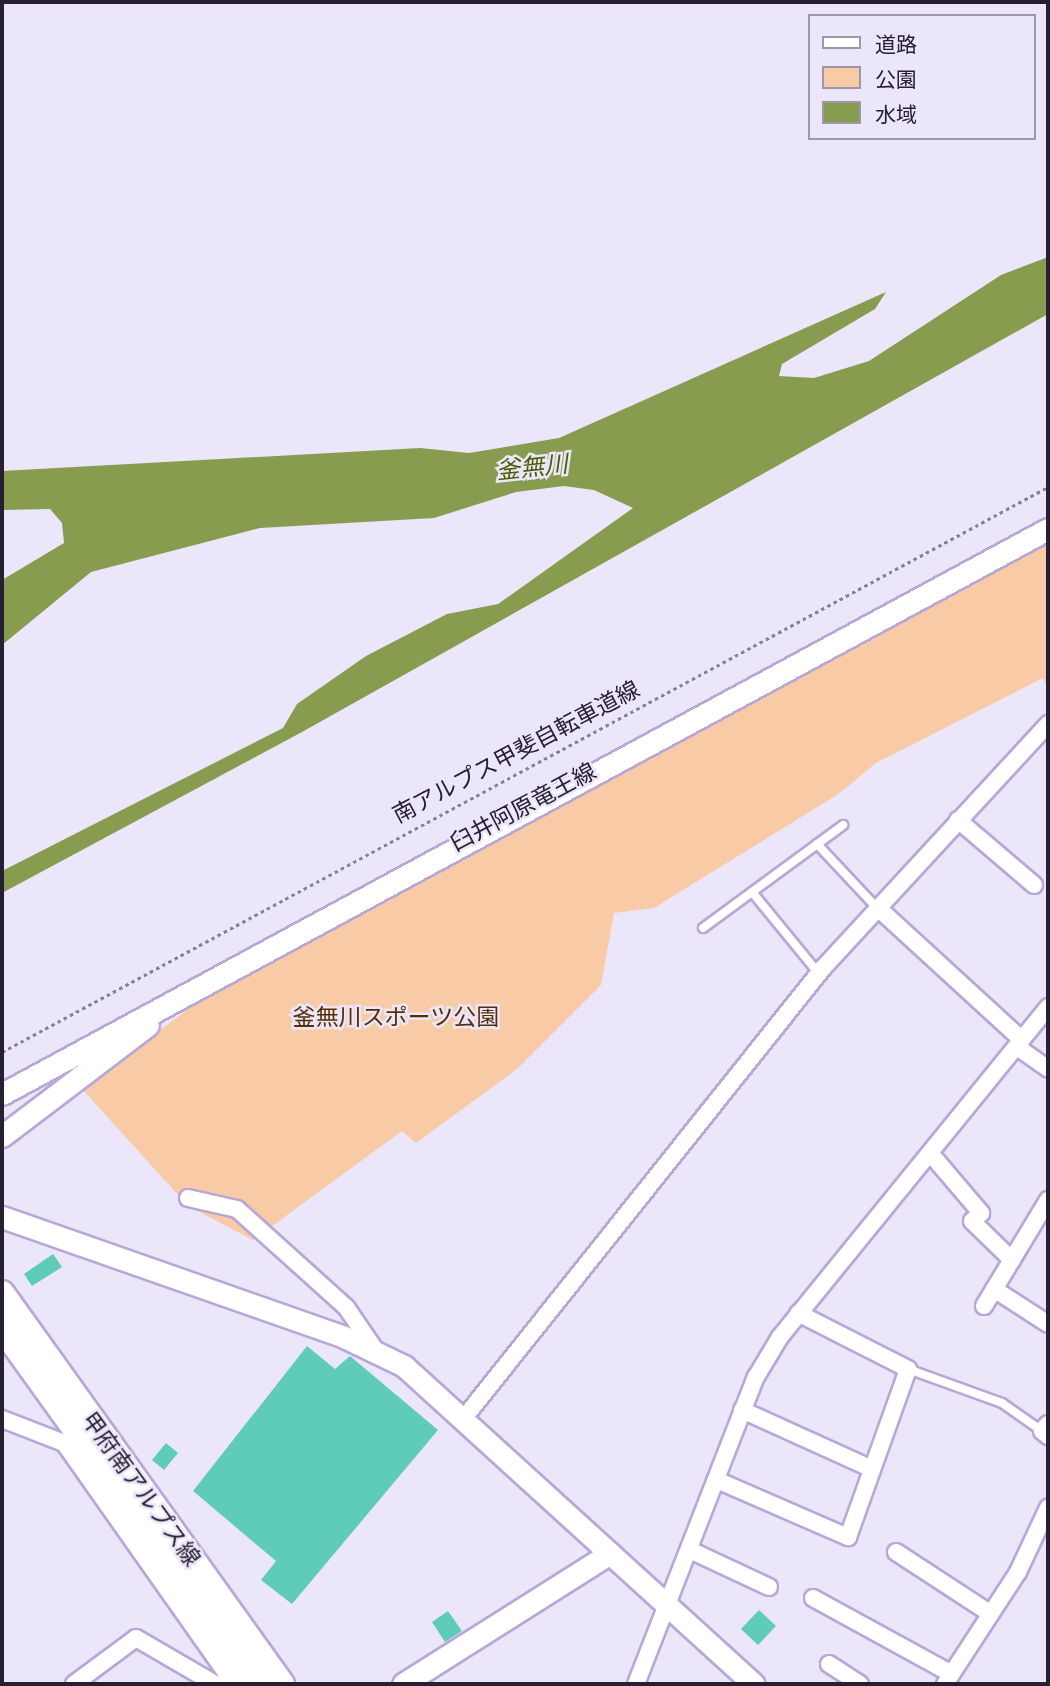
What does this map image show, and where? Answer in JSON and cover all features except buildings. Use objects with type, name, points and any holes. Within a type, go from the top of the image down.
[{"type":"main road","name":"臼井阿原竜王線","points":[[2,1094],[1048,529]]},
{"type":"main road","points":[[2,1136],[187,992]]},
{"type":"main road","points":[[2,1217],[376,1351],[464,1418],[754,1684]]},
{"type":"main road","name":"甲府南アルプス線","points":[[2,1293],[282,1684]]},
{"type":"main road","name":"甲府南アルプス線","points":[[2,1328],[258,1684]]},
{"type":"main road","points":[[403,1684],[610,1553]]},
{"type":"street","points":[[464,1418],[819,974],[1048,724]]},
{"type":"street","points":[[958,820],[1034,884]]},
{"type":"street","points":[[877,908],[1048,1069]]},
{"type":"street","points":[[636,1684],[719,1481],[756,1377],[798,1313],[1048,1007]]},
{"type":"street","points":[[930,1153],[981,1213],[972,1221],[1012,1260]]},
{"type":"street","points":[[188,1198],[237,1209],[346,1307],[376,1351]]},
{"type":"street","points":[[984,1306],[1048,1200]]},
{"type":"street","points":[[994,1289],[1048,1324]]},
{"type":"street","points":[[719,1481],[848,1537],[908,1369],[798,1313]]},
{"type":"street","points":[[743,1410],[873,1469]]},
{"type":"street","points":[[2,1419],[64,1443],[234,1684]]},
{"type":"street","points":[[813,1598],[949,1679],[991,1614],[1048,1508]]},
{"type":"street","points":[[692,1550],[769,1587]]},
{"type":"street","points":[[896,1552],[991,1614]]},
{"type":"street","points":[[74,1684],[136,1638],[215,1684]]},
{"type":"street","points":[[829,1664],[860,1684]]},
{"type":"lane","points":[[704,928],[843,825]]},
{"type":"lane","points":[[817,844],[877,908]]},
{"type":"lane","points":[[752,892],[819,974]]},
{"type":"lane","points":[[908,1369],[1002,1403],[1046,1430]]},
{"type":"path","name":"南アルプス甲斐自転車道線","points":[[2,1052],[1048,487]]},
{"type":"green space","name":"釜無川スポーツ公園","points":[[1048,539],[1048,689],[1043,678],[876,763],[840,793],[654,908],[614,913],[601,985],[517,1069],[416,1143],[402,1131],[253,1240],[188,1206],[82,1089],[223,983]]},
{"type":"water","name":"釜無川","points":[[1048,257],[1048,314],[302,732],[2,893],[2,871],[283,728],[297,704],[366,656],[447,614],[498,604],[633,508],[594,490],[564,486],[516,492],[434,518],[260,528],[91,572],[2,645],[2,580],[64,543],[62,523],[50,509],[2,510],[2,471],[420,448],[469,453],[559,438],[886,292],[875,309],[782,364],[779,376],[814,378],[869,361],[1001,275]]}]
